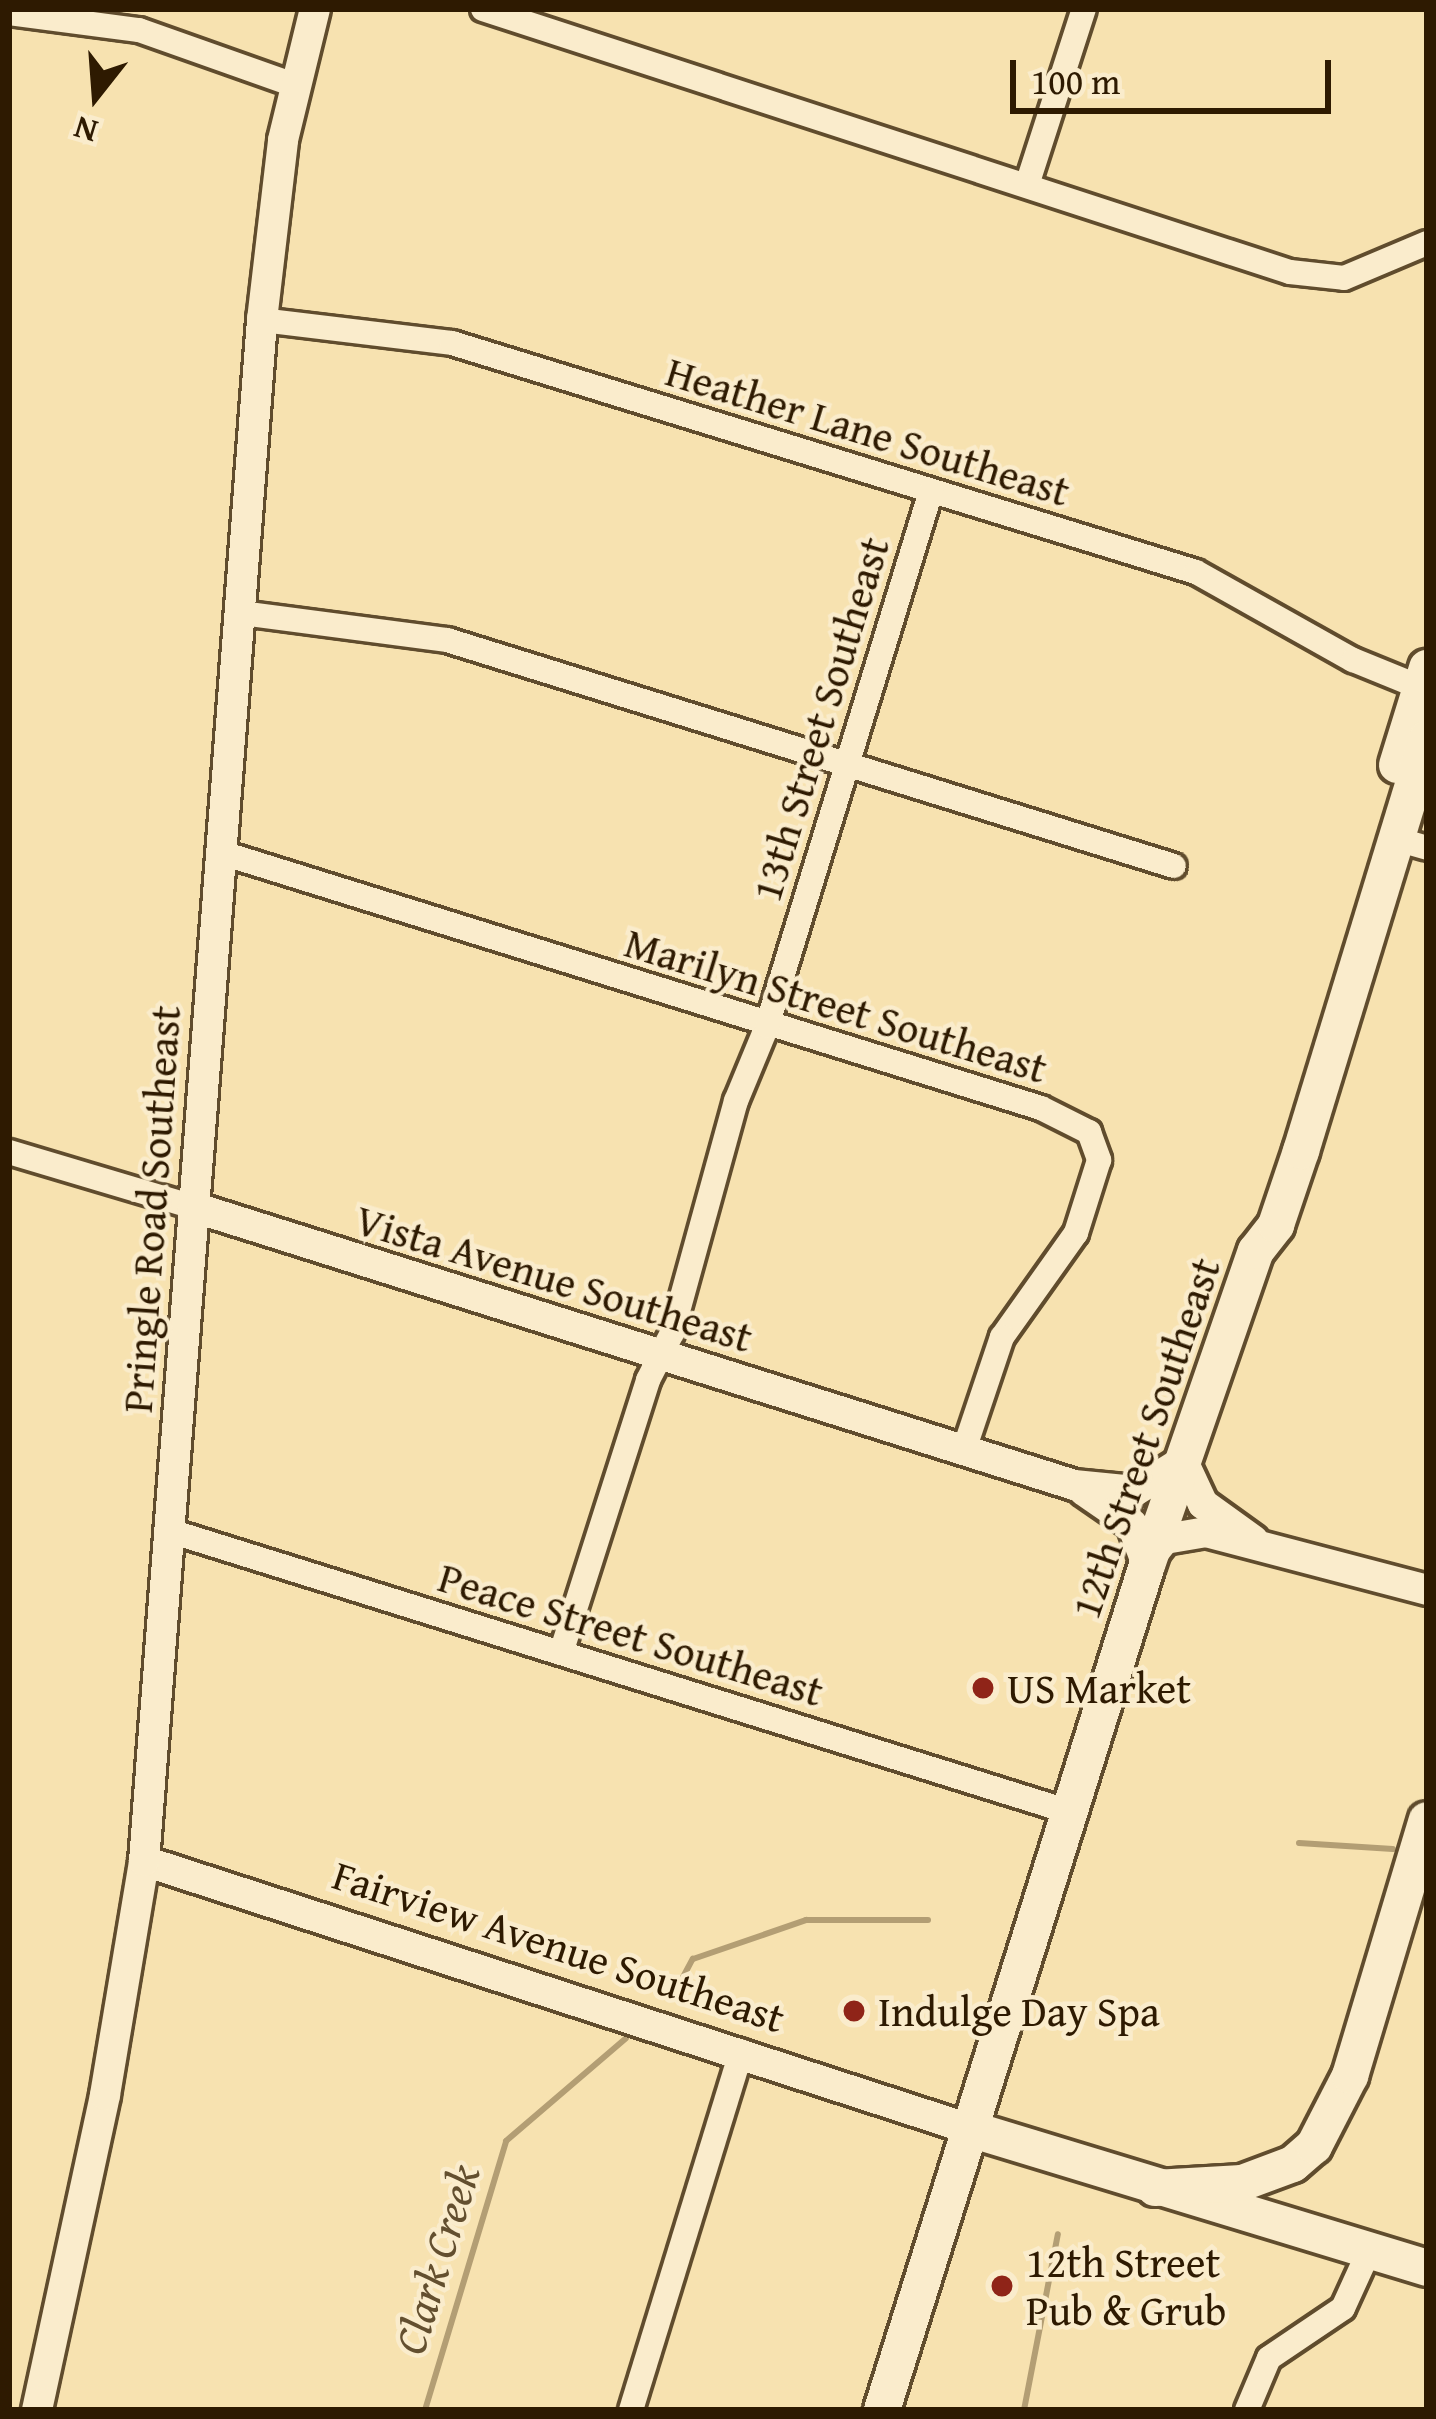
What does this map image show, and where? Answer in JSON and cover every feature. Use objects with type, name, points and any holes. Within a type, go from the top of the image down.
[{"type":"main road","name":"12th Street Southeast","points":[[1256,1251],[1256,1220],[1425,682]]},
{"type":"main road","name":"12th Street Southeast","points":[[882,2410],[1149,1561],[1256,1251],[1282,1207],[1412,844],[1427,738]]},
{"type":"main road","points":[[1263,2222],[1268,2194],[1334,2117],[1427,1820]]},
{"type":"main road","name":"Fairview Avenue Southeast","points":[[970,2129],[1263,2222],[1427,2268]]},
{"type":"main road","points":[[1155,2188],[1243,2183],[1293,2164]]},
{"type":"street","name":"Pringle Road Southeast","points":[[37,2410],[102,2109],[144,1861],[262,320],[294,85],[315,9]]},
{"type":"street","points":[[483,9],[1324,280],[1427,243]]},
{"type":"street","points":[[1028,185],[1084,9]]},
{"type":"street","points":[[9,13],[139,30],[294,85]]},
{"type":"street","name":"Heather Lane Southeast","points":[[262,320],[452,343],[1196,572],[1353,661],[1425,682]]},
{"type":"street","name":"13th Street Southeast","points":[[561,1653],[661,1355],[736,1101],[767,1025],[931,491]]},
{"type":"street","points":[[241,613],[446,640],[1174,866]]},
{"type":"street","name":"Marilyn Street Southeast","points":[[219,852],[1041,1108],[1089,1132],[1097,1147],[1076,1233],[1002,1337],[964,1450]]},
{"type":"street","name":"Vista Avenue Southeast","points":[[9,1151],[1074,1485]]},
{"type":"street","points":[[1074,1485],[1136,1491],[1183,1461],[1211,1512],[1253,1540]]},
{"type":"street","points":[[1074,1485],[1132,1524],[1149,1561],[1165,1539],[1188,1532],[1253,1540],[1427,1590]]},
{"type":"street","name":"Peace Street Southeast","points":[[170,1531],[1070,1812]]},
{"type":"street","name":"Fairview Avenue Southeast","points":[[144,1861],[970,2129]]},
{"type":"street","points":[[631,2410],[741,2051]]},
{"type":"street","points":[[1247,2410],[1268,2358],[1342,2308],[1369,2251]]},
{"type":"waterway","name":"Clark Creek","points":[[1299,1843],[1393,1849]]},
{"type":"waterway","name":"Clark Creek","points":[[674,1994],[693,1959],[806,1920],[928,1920]]},
{"type":"waterway","name":"Clark Creek","points":[[425,2410],[506,2141],[626,2038]]},
{"type":"waterway","points":[[1024,2410],[1058,2234]]},
{"type":"place","name":"US Market","points":[[983,1688]]},
{"type":"place","name":"Indulge Day Spa","points":[[854,2011]]},
{"type":"place","name":"12th Street Pub & Grub","points":[[1002,2286]]}]
